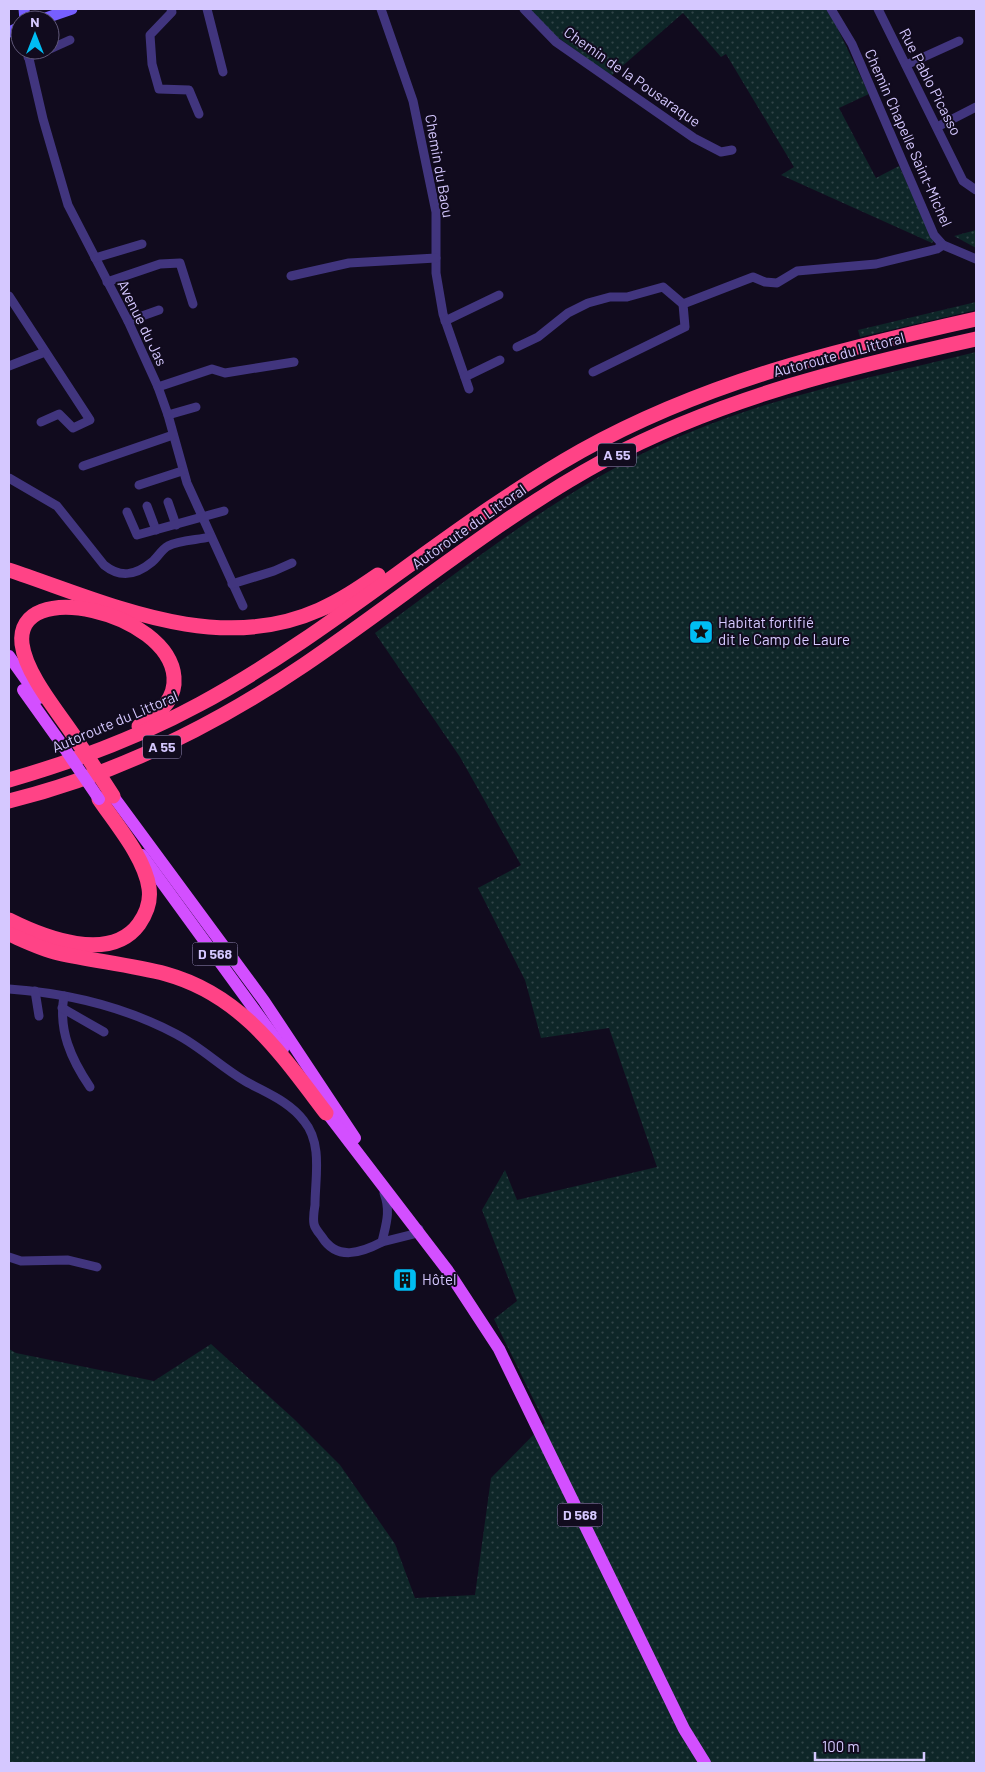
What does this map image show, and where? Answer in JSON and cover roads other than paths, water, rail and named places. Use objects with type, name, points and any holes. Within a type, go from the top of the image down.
[{"type":"highway","name":"Autoroute du Littoral","points":[[9,780],[54,767],[104,749],[155,727],[202,703],[260,668],[329,622],[524,485],[632,424],[681,402],[742,379],[817,356],[976,319]]},
{"type":"highway","name":"Autoroute du Littoral","points":[[9,802],[105,772],[163,746],[228,712],[303,666],[470,546],[535,502],[605,460],[713,410],[776,389],[869,364],[976,340]]},
{"type":"highway","points":[[9,570],[139,614],[198,628],[237,630],[285,622],[318,610],[344,597],[524,485]]},
{"type":"highway","points":[[9,775],[62,760],[122,735],[161,711],[171,697],[173,690],[174,667],[167,653],[156,640],[117,619],[85,609],[54,607],[41,611],[26,625],[21,640],[35,677],[70,742],[110,799],[146,876],[149,898],[147,909],[137,927],[126,936],[109,944],[90,945],[68,942],[39,934],[9,920]]},
{"type":"highway","points":[[9,812],[111,775],[164,752],[243,706],[303,666]]},
{"type":"highway","points":[[9,934],[57,953],[168,975],[196,986],[224,1001],[242,1014],[271,1041],[326,1113]]},
{"type":"main road","points":[[9,656],[70,742]]},
{"type":"main road","points":[[9,670],[70,742]]},
{"type":"main road","name":"D 568","points":[[110,799],[326,1113],[383,1188],[414,1223]]},
{"type":"main road","name":"D 568","points":[[110,799],[264,1001],[499,1349],[684,1729],[705,1763]]},
{"type":"street","points":[[60,13],[72,9]]},
{"type":"street","points":[[171,9],[172,12],[150,35],[152,64],[159,89],[189,90],[199,114]]},
{"type":"street","points":[[207,9],[223,72]]},
{"type":"street","name":"Chemin du Baou","points":[[381,9],[413,101],[436,212],[436,273],[445,321],[469,389]]},
{"type":"street","name":"Chemin de la Pousaraque","points":[[524,9],[556,42],[694,138],[718,151],[732,150]]},
{"type":"street","name":"Chemin Chapelle Saint-Michel","points":[[831,9],[852,44],[934,235],[942,244],[976,258]]},
{"type":"street","name":"Rue Pablo Picasso","points":[[882,10],[906,66],[963,180],[976,190]]},
{"type":"street","points":[[60,44],[70,40]]},
{"type":"street","points":[[906,66],[959,41]]},
{"type":"street","name":"Avenue du Jas","points":[[29,60],[43,119],[68,205],[128,321],[158,387],[168,415],[182,471],[201,519],[242,606]]},
{"type":"street","points":[[937,127],[976,107]]},
{"type":"street","points":[[94,258],[142,244]]},
{"type":"street","points":[[683,304],[753,277],[765,282],[777,283],[797,271],[876,264],[937,249],[942,244]]},
{"type":"street","points":[[291,276],[349,263],[436,258]]},
{"type":"street","points":[[107,282],[160,264],[180,263],[193,304]]},
{"type":"street","points":[[517,347],[538,337],[568,313],[588,303],[610,297],[627,297],[663,287],[683,304],[685,327],[593,372]]},
{"type":"street","points":[[445,321],[499,295]]},
{"type":"street","points":[[10,300],[90,420],[72,428],[59,414],[41,422]]},
{"type":"street","points":[[128,321],[160,310]]},
{"type":"street","points":[[9,366],[46,352]]},
{"type":"street","points":[[465,377],[500,360]]},
{"type":"street","points":[[158,387],[212,369],[225,373],[294,362]]},
{"type":"street","points":[[168,415],[196,406]]},
{"type":"street","points":[[83,466],[173,435]]},
{"type":"street","points":[[139,485],[182,471]]},
{"type":"street","points":[[9,478],[57,506],[104,565],[113,572],[123,575],[133,574],[151,562],[168,546],[210,537]]},
{"type":"street","points":[[168,502],[176,525]]},
{"type":"street","points":[[147,506],[156,530]]},
{"type":"street","points":[[127,512],[137,535],[201,519],[224,511]]},
{"type":"street","points":[[232,584],[274,571],[292,563]]},
{"type":"street","points":[[9,989],[36,991],[100,1004],[176,1034],[244,1080],[274,1096],[294,1110],[310,1130],[316,1146],[314,1224],[325,1242],[342,1253],[363,1252],[414,1223]]},
{"type":"street","points":[[36,991],[39,1016]]},
{"type":"street","points":[[64,996],[62,1008],[63,1028],[74,1063],[90,1088]]},
{"type":"street","points":[[62,1008],[104,1032]]},
{"type":"street","points":[[382,1242],[387,1222],[388,1204],[383,1188]]},
{"type":"street","points":[[387,1222],[394,1216],[414,1223]]},
{"type":"street","points":[[9,1256],[21,1261],[46,1263],[68,1260],[97,1267]]},
{"type":"place","name":"Habitat fortifié dit le Camp de Laure","points":[[701,632]]},
{"type":"place","name":"Hôtel","points":[[405,1280]]}]
